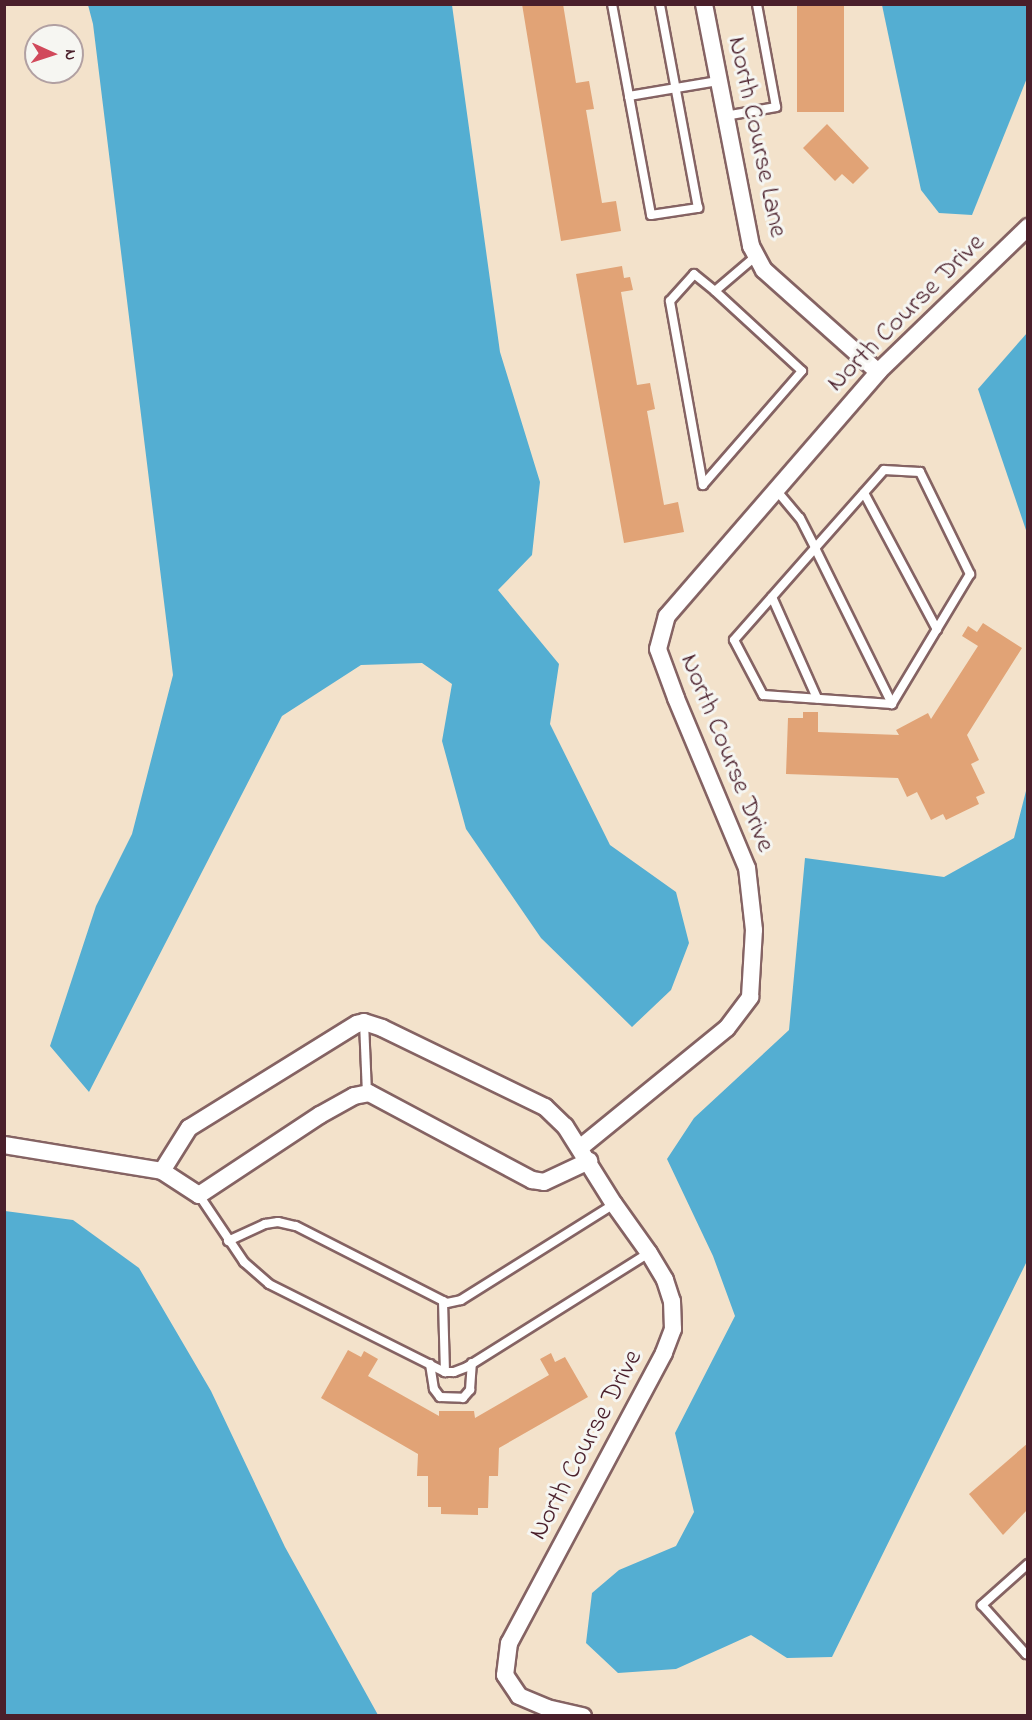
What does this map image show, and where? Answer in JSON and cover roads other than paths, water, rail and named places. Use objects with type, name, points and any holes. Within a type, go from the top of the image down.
[{"type":"street","name":"North Course Lane","points":[[704,4],[751,246],[764,270],[878,372]]},
{"type":"street","name":"North Course Drive","points":[[367,1094],[385,1099],[532,1180],[544,1182],[585,1154],[727,1028],[750,997],[754,930],[747,868],[658,649],[667,616],[878,372],[1028,227]]},
{"type":"street","name":"North Course Drive","points":[[364,1022],[382,1028],[545,1107],[566,1126],[614,1204],[649,1253],[665,1280],[672,1301],[673,1329],[664,1353],[509,1643],[505,1675],[519,1696],[547,1708],[583,1716]]},
{"type":"street","points":[[162,1171],[189,1128],[357,1024],[364,1022]]},
{"type":"street","points":[[4,1145],[162,1171],[200,1195],[320,1115],[354,1096],[367,1094]]},
{"type":"lane","points":[[612,4],[651,215],[698,208],[660,4]]},
{"type":"lane","points":[[726,116],[776,107],[757,4]]},
{"type":"lane","points":[[629,96],[718,81]]},
{"type":"lane","points":[[715,291],[756,256]]},
{"type":"lane","points":[[694,274],[715,291],[802,371],[703,485],[670,301],[694,274]]},
{"type":"lane","points":[[884,470],[920,472],[970,574],[892,704],[764,695],[734,640],[884,470]]},
{"type":"lane","points":[[777,491],[800,518],[892,704]]},
{"type":"lane","points":[[864,493],[937,630]]},
{"type":"lane","points":[[772,597],[818,698]]},
{"type":"lane","points":[[364,1022],[367,1094]]},
{"type":"lane","points":[[200,1195],[243,1262],[269,1284],[445,1372],[454,1372],[472,1363],[649,1253]]},
{"type":"lane","points":[[228,1241],[265,1224],[278,1222],[296,1226],[443,1301],[461,1300],[614,1204]]},
{"type":"lane","points":[[443,1301],[445,1372]]},
{"type":"lane","points":[[430,1364],[434,1389],[440,1397],[463,1398],[470,1390],[472,1363]]},
{"type":"lane","points":[[1028,1564],[982,1605],[1026,1654],[1028,1652]]},
{"type":"water","points":[[88,5],[452,5],[500,352],[540,482],[532,555],[498,590],[559,664],[550,724],[610,845],[676,892],[689,943],[671,990],[632,1027],[541,938],[466,829],[442,741],[452,684],[422,663],[361,665],[282,716],[89,1092],[50,1046],[96,906],[132,834],[173,675],[93,24]]},
{"type":"water","points":[[882,5],[1027,5],[1027,78],[972,215],[939,213],[921,190]]},
{"type":"water","points":[[1027,333],[1027,533],[978,389]]},
{"type":"water","points":[[1027,787],[1027,1261],[832,1657],[787,1658],[751,1635],[676,1669],[618,1673],[586,1643],[592,1593],[619,1570],[676,1546],[694,1512],[675,1433],[735,1316],[713,1256],[667,1159],[694,1118],[789,1030],[805,858],[944,877],[1014,838]]},
{"type":"water","points":[[5,1211],[73,1220],[139,1268],[211,1391],[285,1547],[378,1715],[5,1715]]}]
